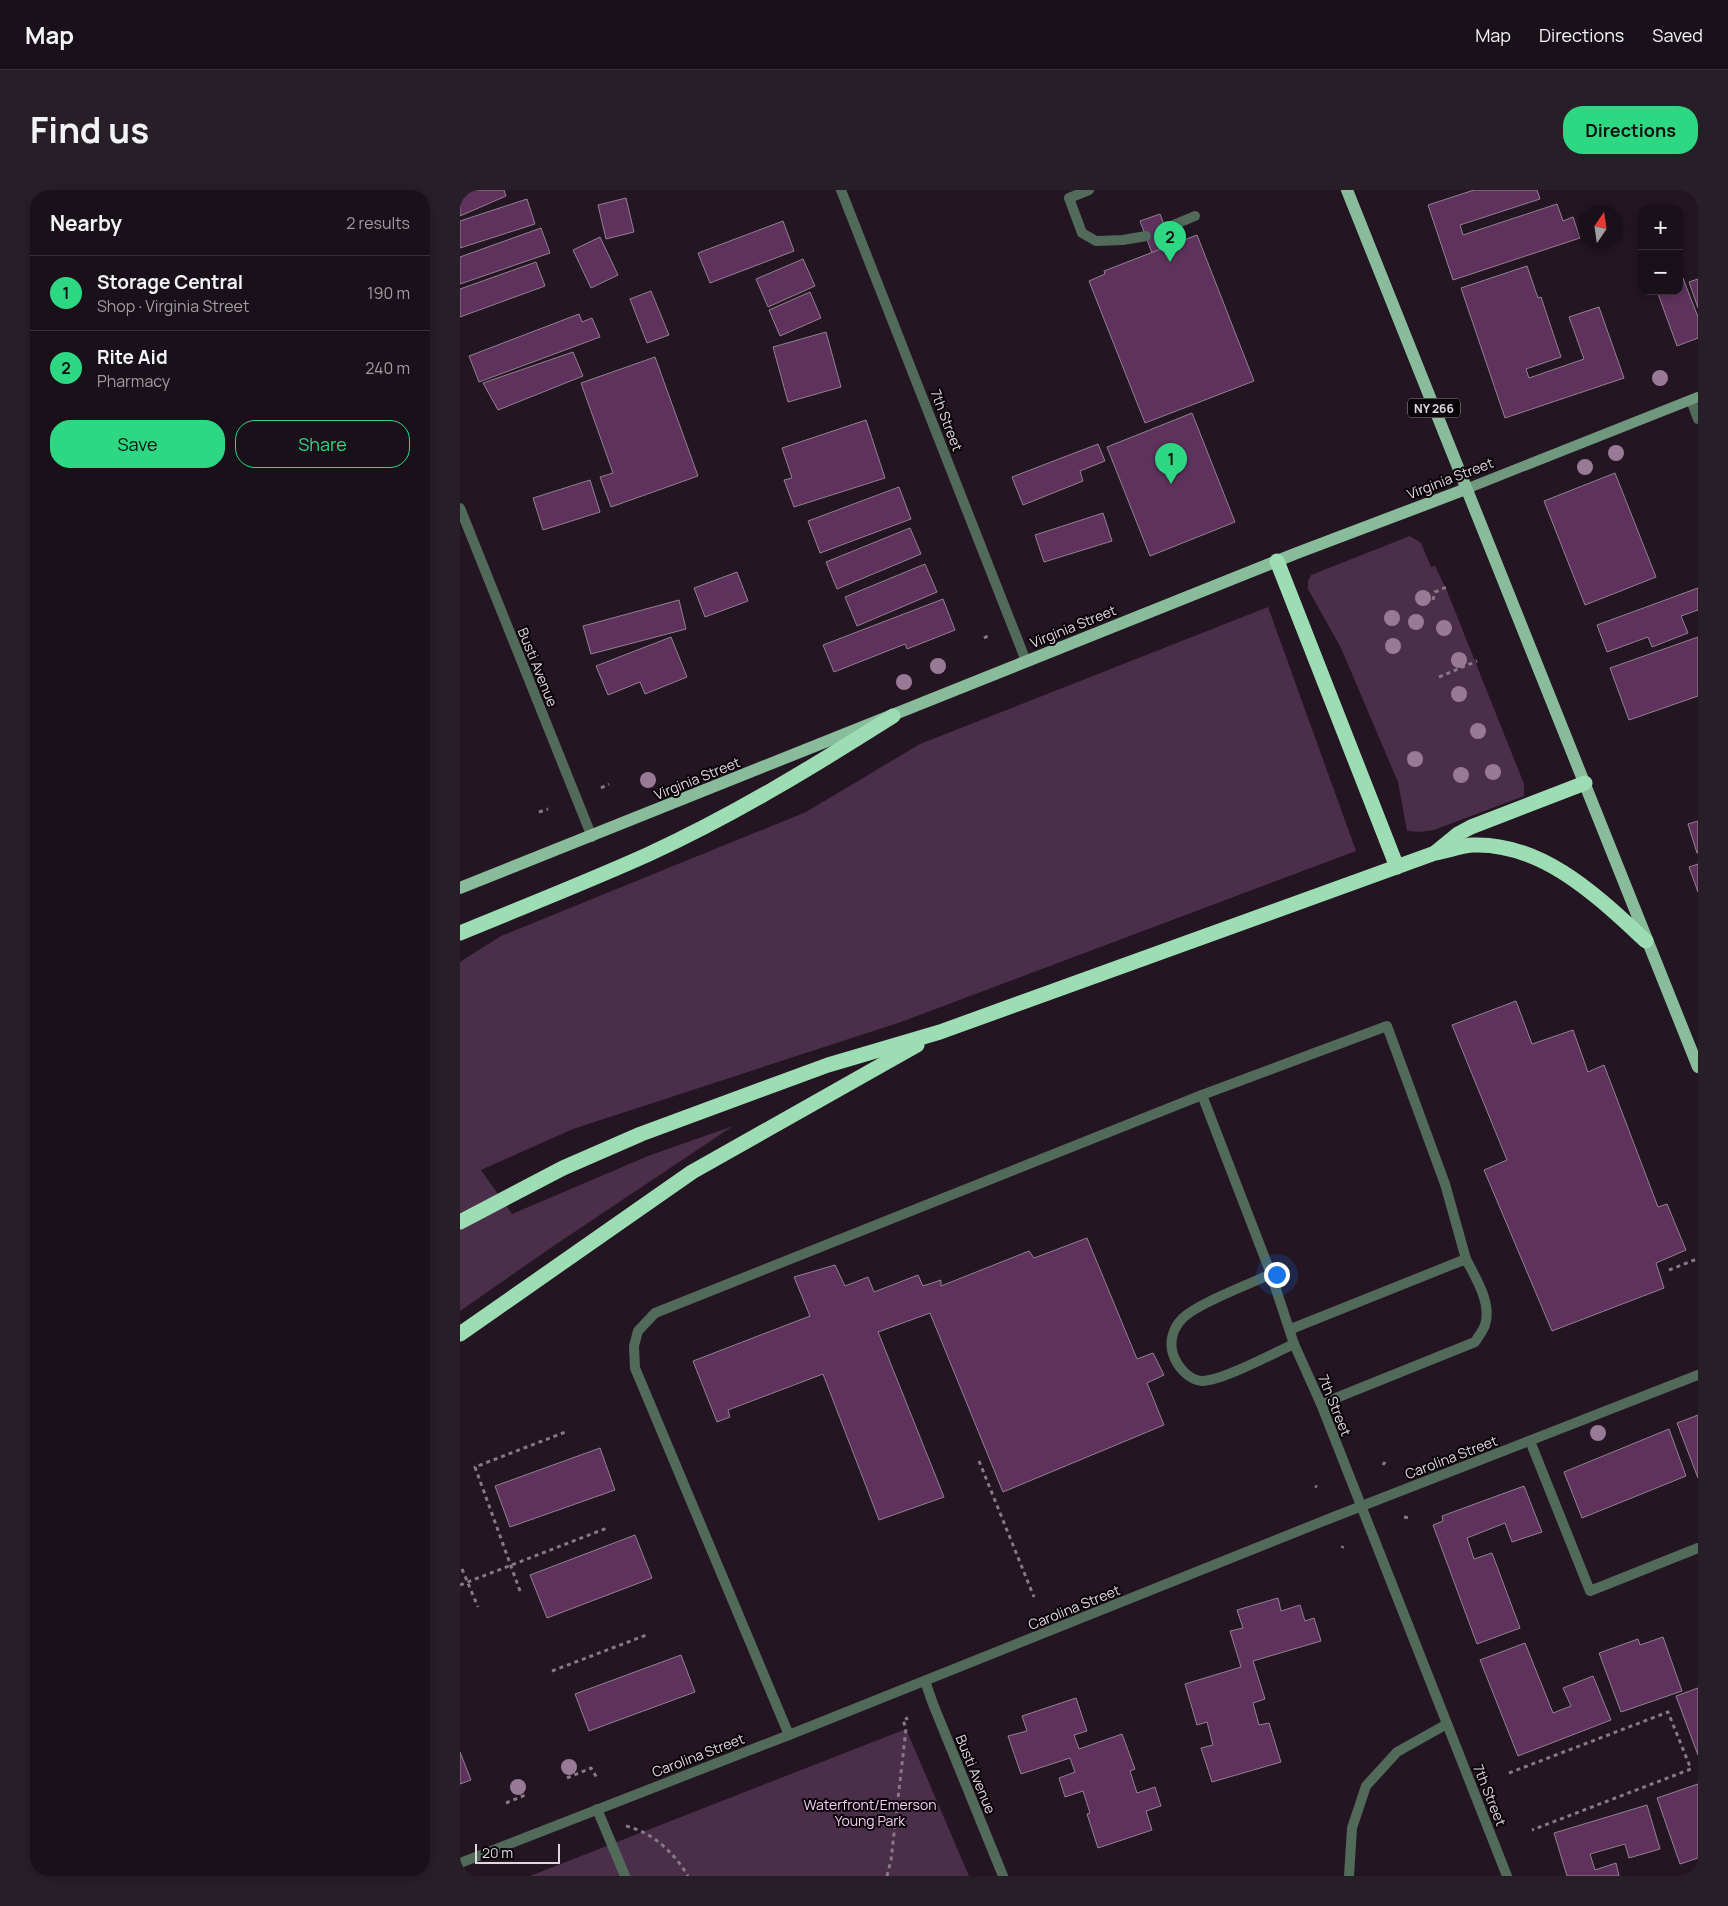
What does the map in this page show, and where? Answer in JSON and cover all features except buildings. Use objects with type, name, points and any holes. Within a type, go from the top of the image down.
[{"type":"highway","points":[[1277,561],[1397,867]]},
{"type":"highway","points":[[460,933],[650,854],[794,779],[893,716]]},
{"type":"highway","points":[[1434,853],[1458,834],[1471,827],[1585,783]]},
{"type":"highway","points":[[460,1222],[563,1168],[642,1134],[828,1066],[940,1032],[1434,853],[1471,845],[1494,846],[1518,852],[1553,865],[1598,898],[1646,941]]},
{"type":"highway","points":[[460,1334],[692,1172],[940,1032]]},
{"type":"main road","name":"NY 266","points":[[1347,190],[1585,783]]},
{"type":"main road","name":"Virginia Street","points":[[460,888],[592,837],[1277,561],[1466,489],[1694,398]]},
{"type":"main road","points":[[1585,783],[1646,941],[1693,1043],[1698,1067]]},
{"type":"street","name":"7th Street","points":[[842,190],[1026,661]]},
{"type":"street","points":[[1089,190],[1069,198],[1082,233],[1096,240],[1122,240],[1146,236]]},
{"type":"street","points":[[1166,228],[1195,216]]},
{"type":"street","points":[[1694,398],[1698,419]]},
{"type":"street","name":"Busti Avenue","points":[[460,508],[592,837]]},
{"type":"street","points":[[788,1735],[635,1368],[634,1346],[638,1331],[656,1313],[1202,1095],[1387,1026],[1445,1184],[1466,1259],[1480,1286],[1487,1309],[1485,1326],[1474,1342],[1320,1404]]},
{"type":"street","name":"7th Street","points":[[1202,1095],[1271,1274],[1291,1329],[1294,1344],[1320,1404],[1507,1876]]},
{"type":"street","points":[[1291,1329],[1466,1259]]},
{"type":"street","points":[[1271,1274],[1195,1309],[1182,1318],[1174,1330],[1172,1349],[1176,1364],[1186,1374],[1201,1381],[1216,1378],[1294,1344]]},
{"type":"street","name":"Carolina Street","points":[[460,1863],[1698,1375]]},
{"type":"street","points":[[1530,1441],[1590,1591],[1698,1548]]},
{"type":"street","name":"Busti Avenue","points":[[925,1681],[1003,1876]]},
{"type":"street","points":[[1349,1876],[1352,1828],[1366,1786],[1397,1752],[1447,1724]]},
{"type":"street","points":[[597,1809],[625,1876]]},
{"type":"path","points":[[1433,600],[1436,592],[1448,586]]},
{"type":"path","points":[[984,638],[990,635]]},
{"type":"path","points":[[1440,677],[1477,661]]},
{"type":"path","points":[[601,788],[609,784]]},
{"type":"path","points":[[539,812],[548,809]]},
{"type":"path","points":[[1668,1270],[1697,1259]]},
{"type":"path","points":[[520,1591],[475,1467],[568,1431]]},
{"type":"path","points":[[979,1461],[1034,1597]]},
{"type":"path","points":[[460,1585],[607,1528]]},
{"type":"path","points":[[462,1568],[478,1607]]},
{"type":"path","points":[[552,1671],[649,1634]]},
{"type":"path","points":[[1509,1773],[1668,1712],[1691,1769],[1532,1830]]},
{"type":"path","points":[[886,1876],[891,1860],[906,1729],[903,1720],[908,1718]]},
{"type":"path","points":[[567,1778],[591,1768],[597,1778]]},
{"type":"path","points":[[506,1803],[528,1794]]},
{"type":"path","points":[[626,1826],[634,1828],[661,1843],[679,1861],[688,1876]]},
{"type":"green space","points":[[1410,536],[1421,543],[1431,567],[1435,566],[1447,591],[1524,784],[1524,796],[1434,830],[1420,832],[1407,831],[1398,782],[1341,648],[1308,589],[1308,581],[1311,575]]},
{"type":"green space","points":[[1268,607],[1356,851],[901,1022],[573,1129],[481,1170],[512,1214],[648,1156],[733,1126],[460,1311],[460,962],[501,936],[806,812],[920,744]]},
{"type":"green space","name":"Waterfront/Emerson Young Park","points":[[906,1729],[969,1876],[530,1876]]},
{"type":"place","name":"Rite Aid","points":[[1170,262]]},
{"type":"place","name":"Storage Central","points":[[1171,484]]}]
